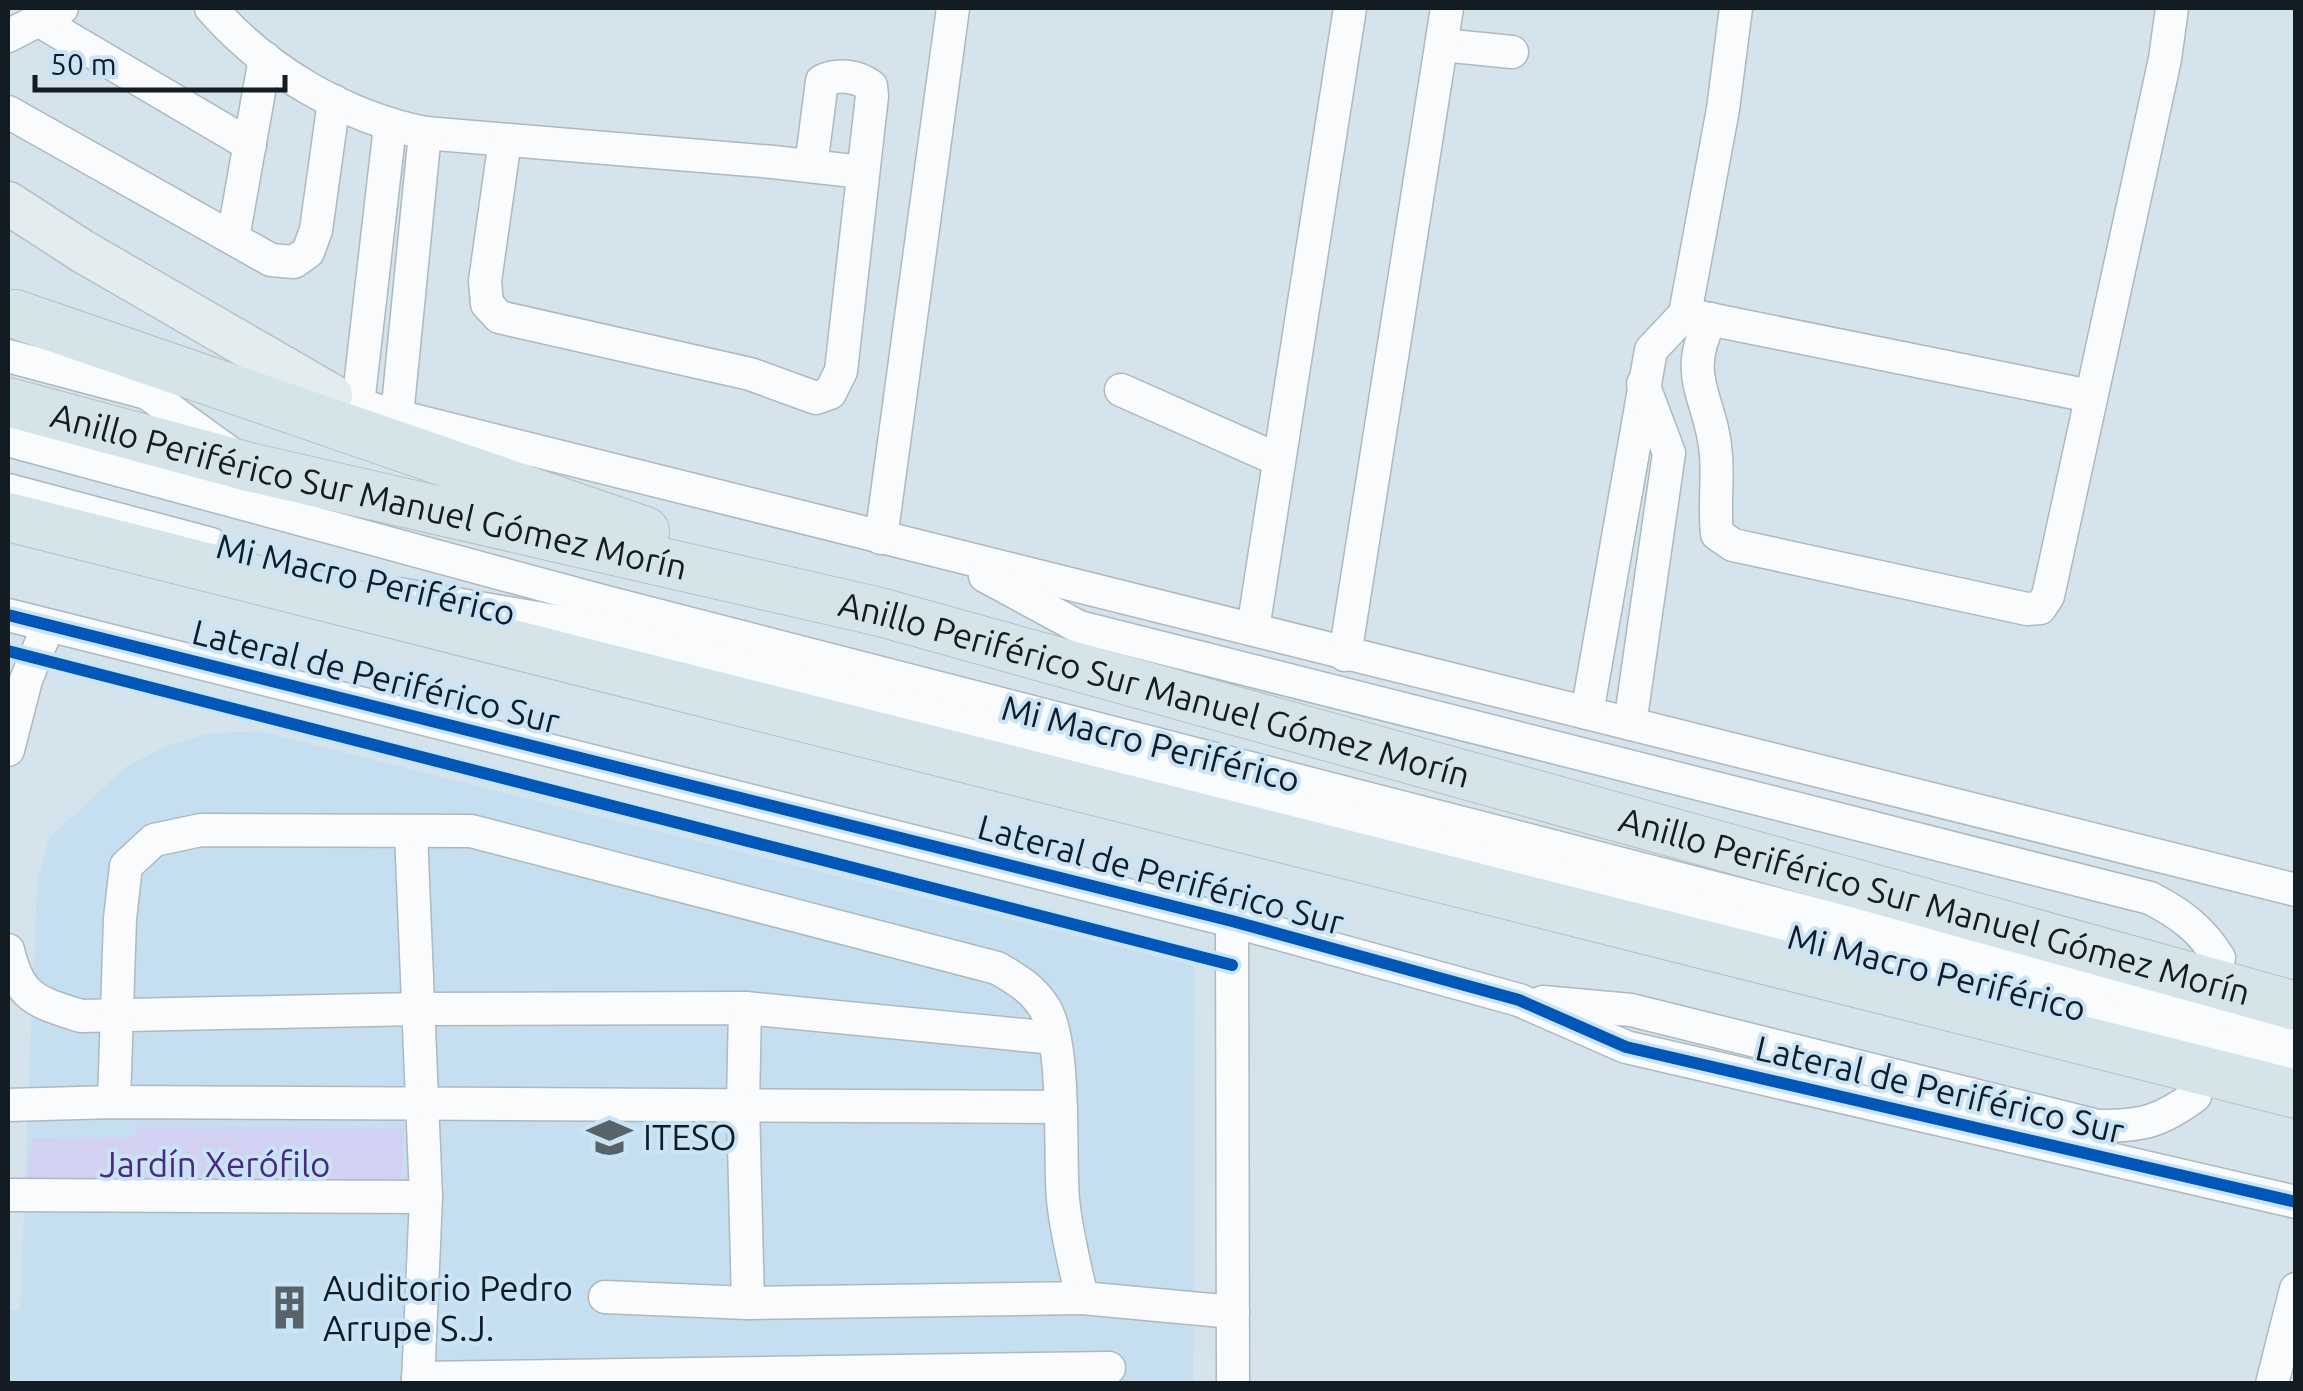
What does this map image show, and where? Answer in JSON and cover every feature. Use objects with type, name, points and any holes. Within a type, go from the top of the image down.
[{"type":"highway","points":[[10,327],[880,612]]},
{"type":"highway","name":"Anillo Periférico Sur Manuel Gómez Morín","points":[[8,402],[249,467],[880,612],[2296,1006]]},
{"type":"highway","points":[[8,517],[2295,1094]]},
{"type":"main road","points":[[8,204],[82,251],[344,399]]},
{"type":"street","points":[[211,8],[235,36],[301,86],[390,126],[425,133],[862,172]]},
{"type":"street","points":[[881,538],[953,8]]},
{"type":"street","points":[[1253,629],[1350,8]]},
{"type":"street","points":[[1345,655],[1447,8]]},
{"type":"street","points":[[1736,8],[1696,361],[1700,391],[1713,427],[1717,534],[1733,546],[2027,609],[2040,608],[2048,596],[2166,59],[2172,8]]},
{"type":"street","points":[[8,36],[50,14],[250,144]]},
{"type":"street","points":[[1442,44],[1512,52]]},
{"type":"street","points":[[232,238],[264,58]]},
{"type":"street","points":[[505,140],[485,281],[487,304],[499,318],[750,374],[816,398],[830,392],[841,372],[872,96],[870,86],[861,78],[832,76],[822,81],[812,166]]},
{"type":"street","points":[[8,112],[271,260],[294,262],[308,252],[316,230],[334,101]]},
{"type":"street","points":[[344,399],[390,126]]},
{"type":"street","points":[[398,416],[425,133]]},
{"type":"street","points":[[1586,713],[1651,350],[1698,317],[2090,396]]},
{"type":"street","points":[[10,327],[344,399],[948,556],[2296,890]]},
{"type":"street","points":[[10,327],[147,393],[249,467]]},
{"type":"street","points":[[1630,724],[1669,452],[1643,384]]},
{"type":"street","points":[[1121,390],[1279,460]]},
{"type":"street","name":"Mi Macro Periférico","points":[[8,440],[602,601],[2296,1038]]},
{"type":"street","name":"Mi Macro Periférico","points":[[8,490],[402,595],[594,628],[2296,1064]]},
{"type":"street","points":[[948,556],[1079,627],[2150,898],[2182,915],[2205,935],[2219,958]]},
{"type":"street","name":"Lateral de Periférico Sur","points":[[8,615],[1232,920],[1519,1000],[1626,1047],[2296,1202]]},
{"type":"street","points":[[8,750],[22,694],[48,626]]},
{"type":"street","points":[[114,1102],[120,920],[126,866],[154,840],[201,830],[471,830],[997,968],[1024,983],[1046,1009],[1054,1038],[1063,1201],[1082,1298]]},
{"type":"street","points":[[411,832],[426,1198],[418,1381],[1109,1368]]},
{"type":"street","points":[[1232,920],[1233,1384]]},
{"type":"street","points":[[8,950],[14,977],[26,994],[81,1016],[745,1008],[1054,1038]]},
{"type":"street","points":[[1519,1000],[1631,1010],[2098,1126],[2129,1126],[2167,1117],[2195,1096]]},
{"type":"street","points":[[745,1008],[748,1302]]},
{"type":"street","points":[[8,1105],[422,1102],[1060,1107]]},
{"type":"street","points":[[8,1195],[426,1198]]},
{"type":"street","points":[[605,1298],[748,1302],[1082,1298],[1233,1312]]},
{"type":"street","points":[[2272,1384],[2293,1307]]},
{"type":"shaded area","name":"ITESO","points":[[260,731],[1194,966],[1193,1383],[8,1384],[8,1310],[20,1310],[37,883],[49,838],[127,766],[164,747],[206,734]]},
{"type":"green space","name":"Jardín Xerófilo","points":[[136,1127],[404,1128],[402,1174],[393,1191],[25,1195],[32,1138],[136,1137]]},
{"type":"cycle path","points":[[8,615],[1232,921],[1519,1000],[1626,1047],[2296,1202]]},
{"type":"cycle path","points":[[8,651],[1232,965]]},
{"type":"place","name":"ITESO","points":[[610,1137]]},
{"type":"place","name":"Auditorio Pedro Arrupe S.J.","points":[[290,1308]]}]
